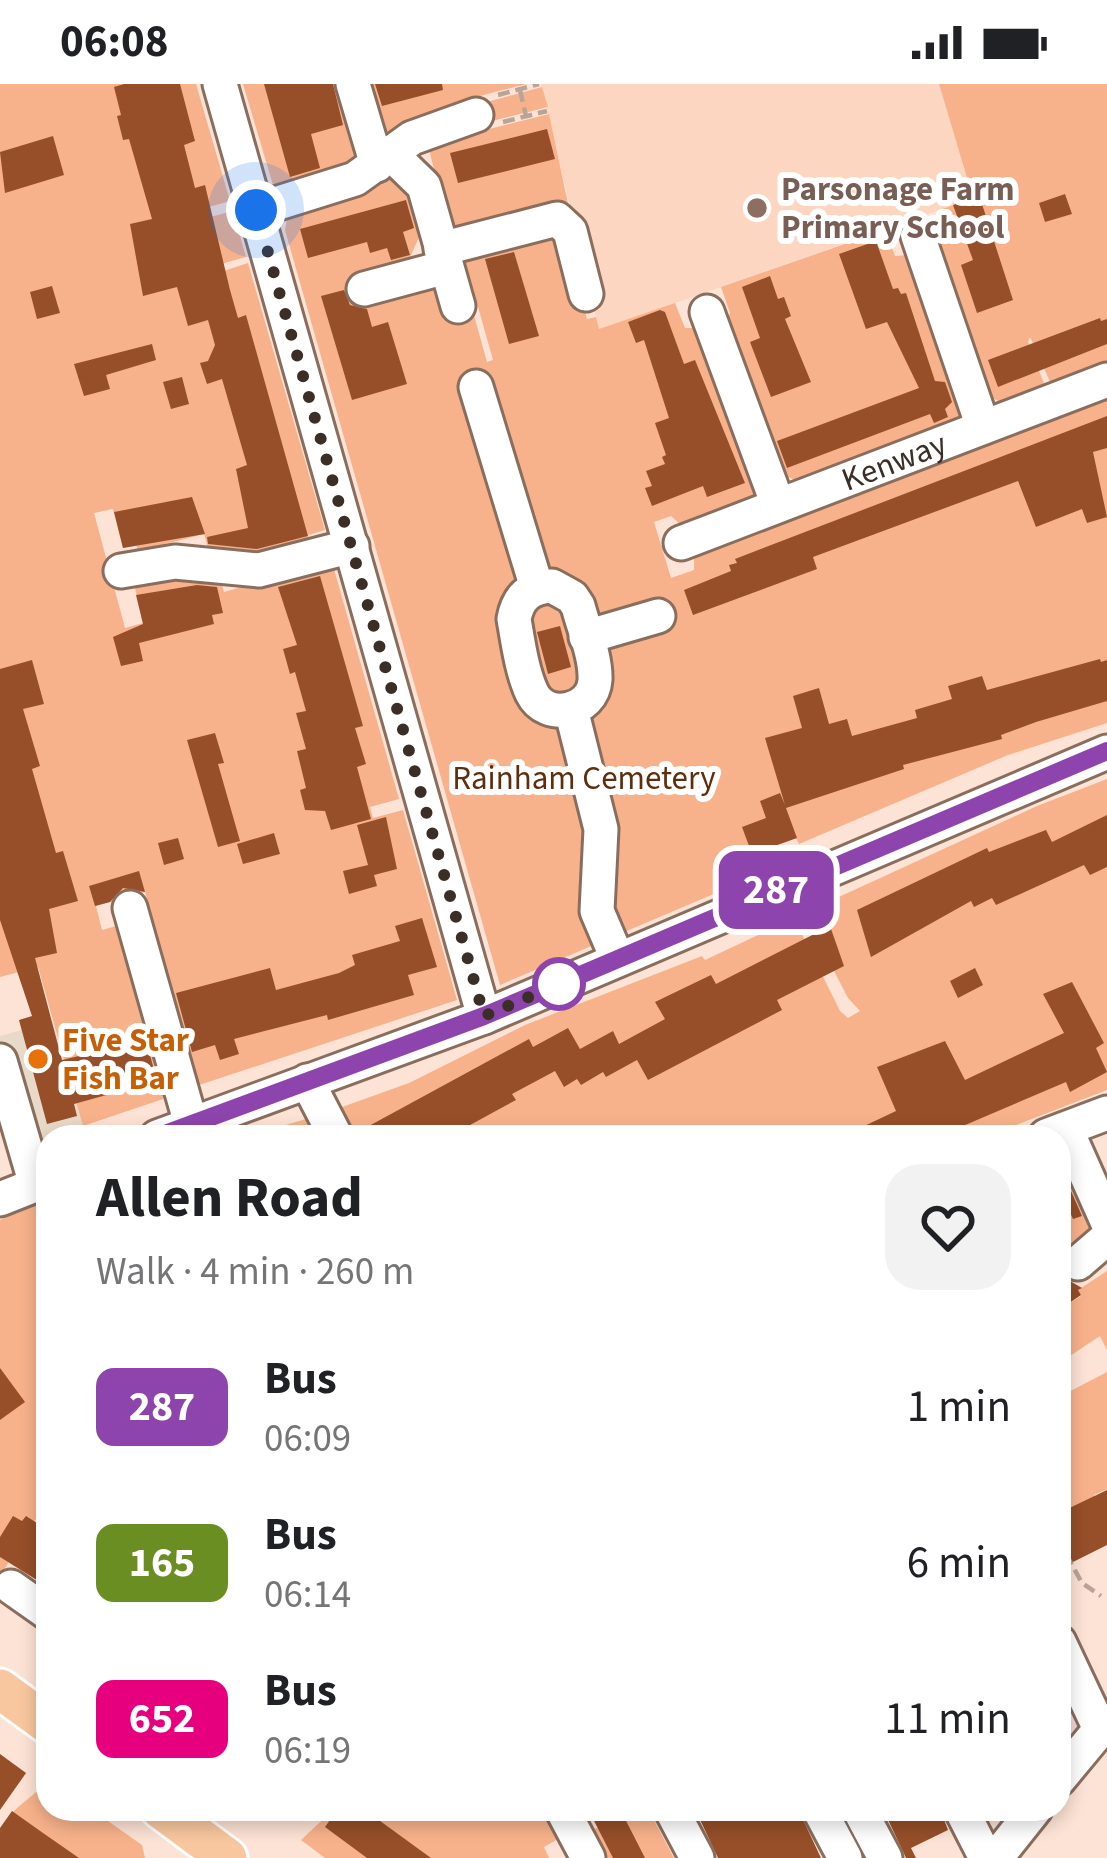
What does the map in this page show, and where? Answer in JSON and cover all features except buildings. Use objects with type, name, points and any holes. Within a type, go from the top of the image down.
[{"type":"main road","points":[[0,1690],[36,1716]]},
{"type":"main road","points":[[177,1821],[226,1858]]},
{"type":"street","points":[[220,84],[484,1016]]},
{"type":"street","points":[[353,84],[384,159],[424,186],[458,306]]},
{"type":"street","points":[[256,210],[355,179],[429,129],[476,115]]},
{"type":"street","points":[[364,290],[557,220],[570,231],[586,295]]},
{"type":"street","points":[[918,236],[983,428]]},
{"type":"street","points":[[707,312],[778,506]]},
{"type":"street","name":"Kenway","points":[[681,543],[1107,380]]},
{"type":"street","points":[[476,387],[537,588]]},
{"type":"street","points":[[121,571],[176,562],[259,570],[352,546]]},
{"type":"street","points":[[552,586],[572,597],[586,637],[593,689],[571,709],[546,707],[531,690],[514,619],[522,598],[537,588],[552,586]]},
{"type":"street","points":[[586,637],[658,616]]},
{"type":"street","points":[[571,709],[601,829],[597,911],[617,958]]},
{"type":"street","points":[[130,908],[214,1125],[308,1081],[484,1016],[1107,752]]},
{"type":"street","points":[[0,1061],[36,1165]]},
{"type":"street","points":[[308,1081],[329,1125]]},
{"type":"street","points":[[1071,1127],[1107,1113]]},
{"type":"street","points":[[1071,1160],[1107,1221]]},
{"type":"street","points":[[0,1199],[36,1184]]},
{"type":"street","points":[[1078,1263],[1107,1238]]},
{"type":"street","points":[[11,1587],[36,1605]]},
{"type":"street","points":[[1071,1664],[1104,1725],[1071,1755]]},
{"type":"street","points":[[568,1821],[588,1858]]},
{"type":"street","points":[[677,1821],[697,1858]]},
{"type":"street","points":[[825,1821],[845,1858]]},
{"type":"street","points":[[866,1821],[885,1858]]},
{"type":"street","points":[[967,1821],[986,1858]]},
{"type":"street","points":[[996,1858],[1025,1821]]},
{"type":"path","points":[[520,89],[526,116]]},
{"type":"path","points":[[1071,1563],[1082,1583],[1101,1596]]},
{"type":"shaded area","name":"Parsonage Farm Primary School","points":[[541,84],[939,84],[973,198],[599,330]]},
{"type":"shaded area","points":[[53,1021],[83,1125],[36,1125],[36,1150],[0,1061],[0,1036]]},
{"type":"shaded area","points":[[1071,1679],[1105,1751],[1071,1792]]},
{"type":"green space","points":[[0,84],[196,84],[230,201],[177,216],[180,225],[233,211],[246,257],[177,276],[165,290],[248,263],[325,530],[308,535],[310,543],[245,561],[211,557],[204,534],[138,551],[136,544],[123,548],[113,509],[94,513],[125,628],[143,623],[135,588],[143,574],[220,579],[224,592],[332,562],[399,799],[370,807],[373,818],[403,810],[457,1000],[184,1090],[138,921],[152,916],[145,892],[96,906],[102,930],[130,922],[178,1094],[83,1125],[38,967],[0,977]]},
{"type":"green space","points":[[243,84],[349,84],[367,152],[339,168],[273,185]]},
{"type":"green space","points":[[360,84],[527,84],[429,113],[377,146]]},
{"type":"green space","points":[[939,84],[1107,84],[1107,363],[1051,384],[1030,337],[1045,386],[1003,403],[990,397],[938,245],[947,238],[937,211],[973,198]]},
{"type":"green space","points":[[542,87],[548,107],[488,122],[483,103]]},
{"type":"green space","points":[[549,114],[568,204],[459,240],[430,148],[441,141]]},
{"type":"green space","name":"Rainham Cemetery","points":[[393,178],[407,186],[421,233],[410,257],[414,269],[432,277],[450,319],[473,312],[487,362],[493,360],[462,250],[546,226],[566,238],[587,319],[596,317],[599,329],[675,303],[685,328],[698,328],[756,493],[682,526],[671,516],[654,522],[671,578],[694,570],[699,554],[1107,399],[1107,723],[1008,755],[799,844],[796,838],[752,854],[749,848],[756,876],[500,985],[285,230],[287,219],[336,204]]},
{"type":"green space","points":[[885,230],[895,256],[909,255],[964,405],[959,419],[799,482],[782,474],[727,323],[730,313],[721,287]]},
{"type":"green space","points":[[1107,779],[1107,1090],[1016,1125],[335,1125],[328,1112],[409,1083],[525,1025],[702,956],[705,960],[794,918],[840,1011],[848,1018],[860,1011],[848,998],[804,913],[1037,806]]},
{"type":"green space","points":[[319,1115],[324,1125],[286,1125]]},
{"type":"green space","points":[[1071,1172],[1106,1229],[1071,1252]]},
{"type":"green space","points":[[36,1206],[36,1519],[0,1576],[0,1220]]},
{"type":"green space","points":[[1107,1271],[1107,1350],[1100,1336],[1071,1355],[1071,1302],[1081,1296],[1078,1290]]},
{"type":"green space","points":[[1107,1372],[1107,1489],[1094,1495],[1097,1503],[1071,1510],[1071,1391]]},
{"type":"green space","points":[[36,1792],[36,1821],[108,1821],[142,1845],[145,1858],[0,1858],[3,1830]]},
{"type":"green space","points":[[321,1821],[555,1821],[563,1836],[544,1847],[549,1858],[325,1858],[301,1840]]},
{"type":"green space","points":[[611,1821],[654,1821],[674,1858],[608,1858],[593,1830]]},
{"type":"bus line","name":"287","points":[[189,1125],[484,1016],[1107,751]]},
{"type":"place","name":"Parsonage Farm Primary School","points":[[757,208]]},
{"type":"place","name":"Five Star Fish Bar","points":[[38,1059]]},
{"type":"route","points":[[256,210],[484,1016],[559,984]]}]
